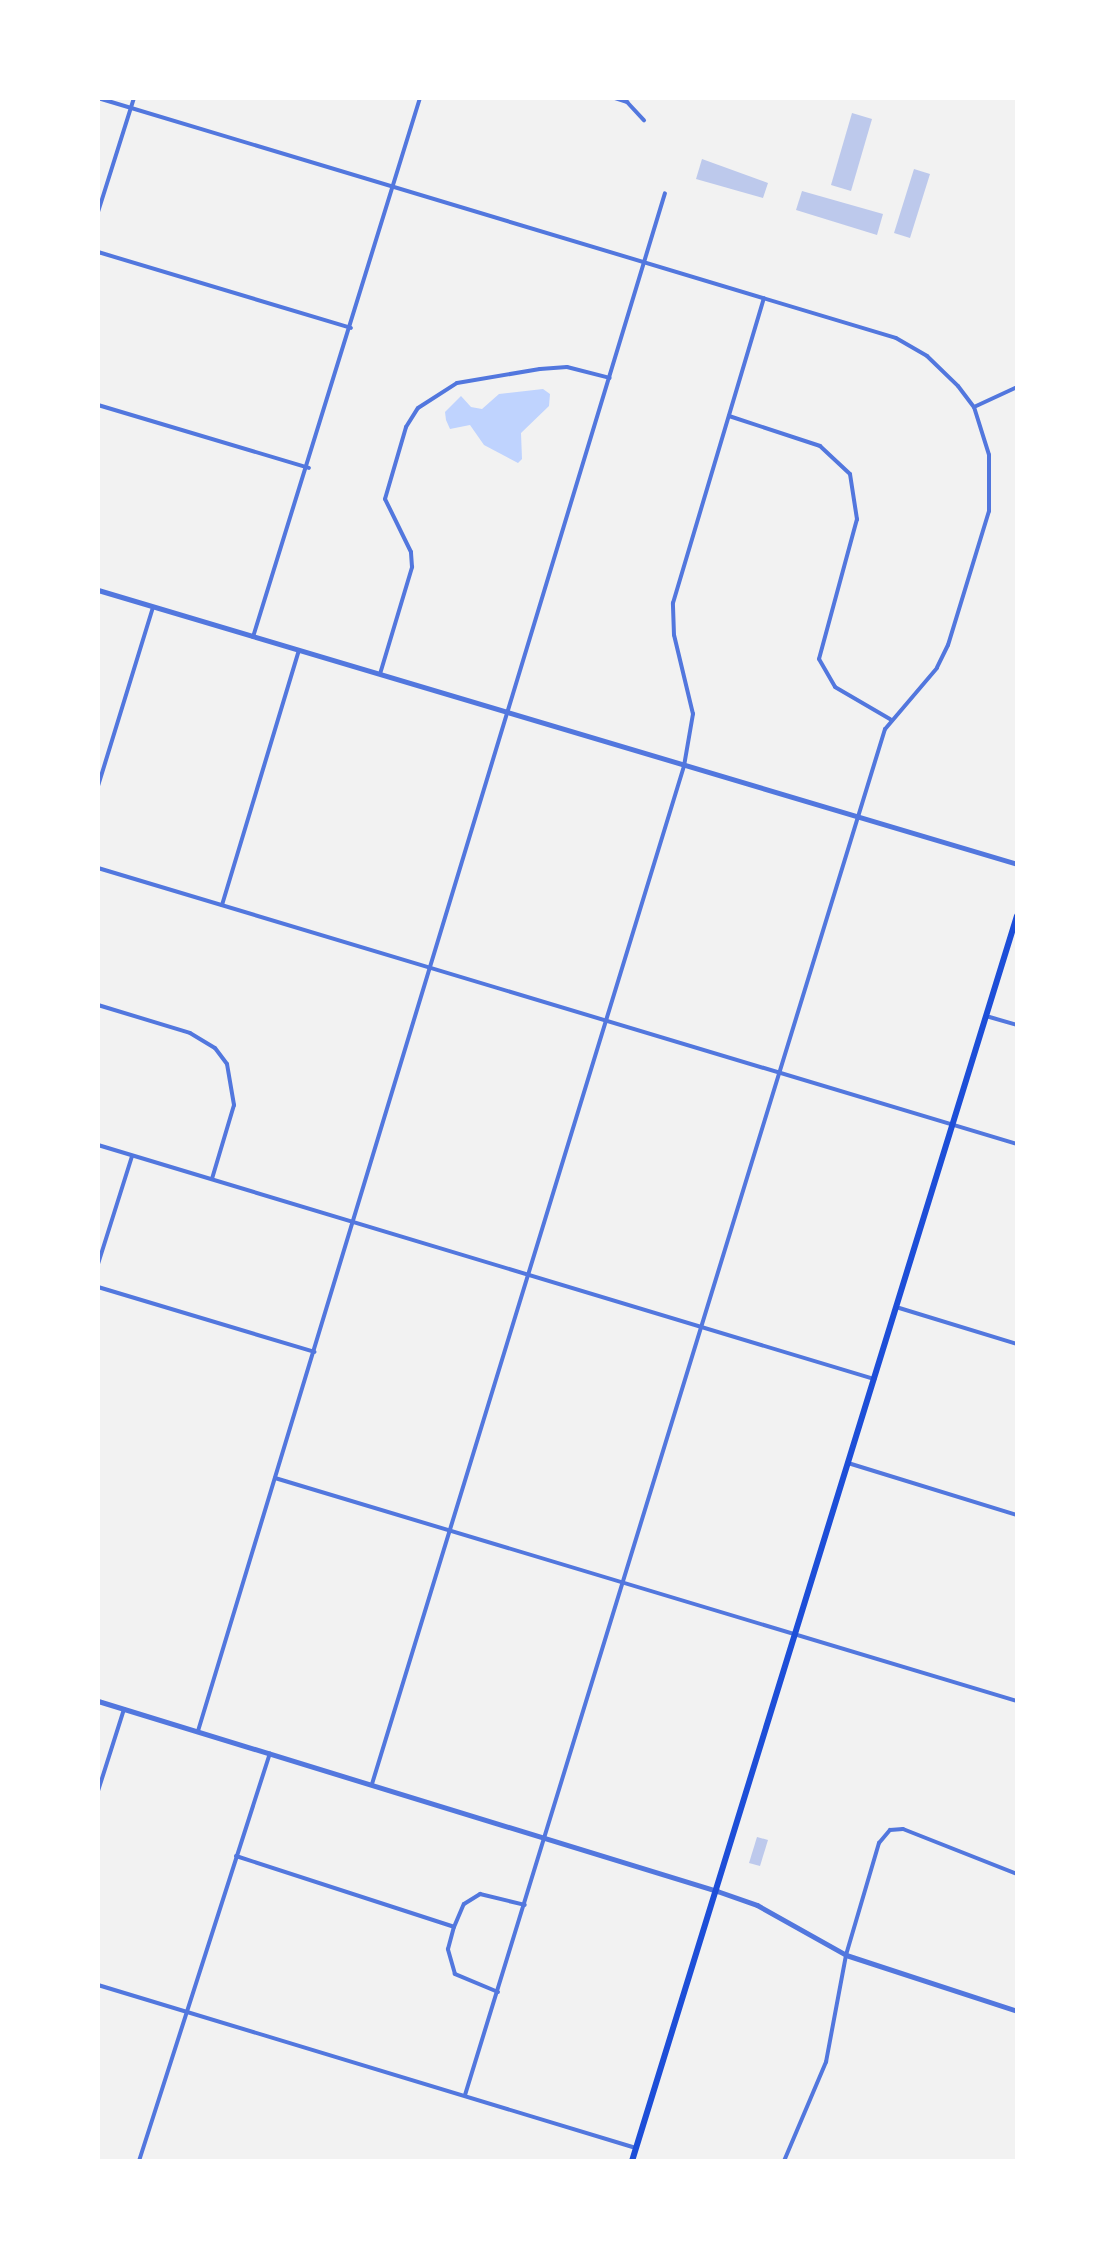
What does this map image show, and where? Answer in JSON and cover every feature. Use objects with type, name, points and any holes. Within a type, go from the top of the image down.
[{"type":"main road","points":[[632,2161],[1017,916]]},
{"type":"street","points":[[98,98],[764,298],[916,348],[941,367],[974,407],[991,471],[984,529],[944,657],[890,719],[465,2095]]},
{"type":"street","points":[[98,212],[134,98]]},
{"type":"street","points":[[253,637],[309,468],[420,98]]},
{"type":"street","points":[[615,98],[627,102],[644,120]]},
{"type":"street","points":[[198,1731],[665,193]]},
{"type":"street","points":[[98,252],[351,328]]},
{"type":"street","points":[[372,1784],[684,766],[693,714],[674,635],[673,603],[764,298]]},
{"type":"street","points":[[380,674],[412,567],[411,552],[385,499],[406,427],[418,408],[457,383],[540,369],[567,367],[610,378]]},
{"type":"street","points":[[974,407],[1017,387]]},
{"type":"street","points":[[98,405],[309,468]]},
{"type":"street","points":[[729,416],[820,446],[850,474],[857,519],[822,634],[820,665],[835,687],[890,719]]},
{"type":"street","points":[[98,590],[1017,864]]},
{"type":"street","points":[[98,786],[153,607]]},
{"type":"street","points":[[222,905],[299,650]]},
{"type":"street","points":[[98,868],[1017,1144]]},
{"type":"street","points":[[98,1005],[190,1033],[215,1048],[227,1064],[234,1105],[212,1179]]},
{"type":"street","points":[[986,1016],[1017,1025]]},
{"type":"street","points":[[98,1145],[874,1379]]},
{"type":"street","points":[[98,1264],[132,1155]]},
{"type":"street","points":[[98,1287],[314,1352]]},
{"type":"street","points":[[896,1307],[1017,1344]]},
{"type":"street","points":[[848,1463],[1017,1515]]},
{"type":"street","points":[[275,1478],[1017,1701]]},
{"type":"street","points":[[98,1701],[717,1891],[757,1905],[846,1955],[1017,2011]]},
{"type":"street","points":[[98,1791],[125,1709]]},
{"type":"street","points":[[139,2161],[270,1754]]},
{"type":"street","points":[[784,2161],[826,2062],[846,1955],[879,1843],[890,1830],[907,1831],[1017,1874]]},
{"type":"street","points":[[236,1856],[454,1927]]},
{"type":"street","points":[[498,1992],[455,1974],[448,1949],[454,1927],[464,1904],[474,1896],[486,1894],[525,1905]]},
{"type":"street","points":[[98,1985],[636,2148]]},
{"type":"water","points":[[543,389],[550,394],[549,406],[521,433],[522,459],[518,463],[484,445],[470,425],[450,429],[446,420],[445,412],[461,396],[471,407],[482,409],[499,394]]},
{"type":"building","points":[[852,113],[872,119],[851,191],[831,185]]},
{"type":"building","points":[[702,159],[768,183],[763,198],[696,179]]},
{"type":"building","points":[[914,169],[930,174],[910,238],[894,233]]},
{"type":"building","points":[[802,191],[883,214],[877,235],[796,210]]},
{"type":"building","points":[[757,1837],[768,1840],[760,1866],[749,1863]]}]
